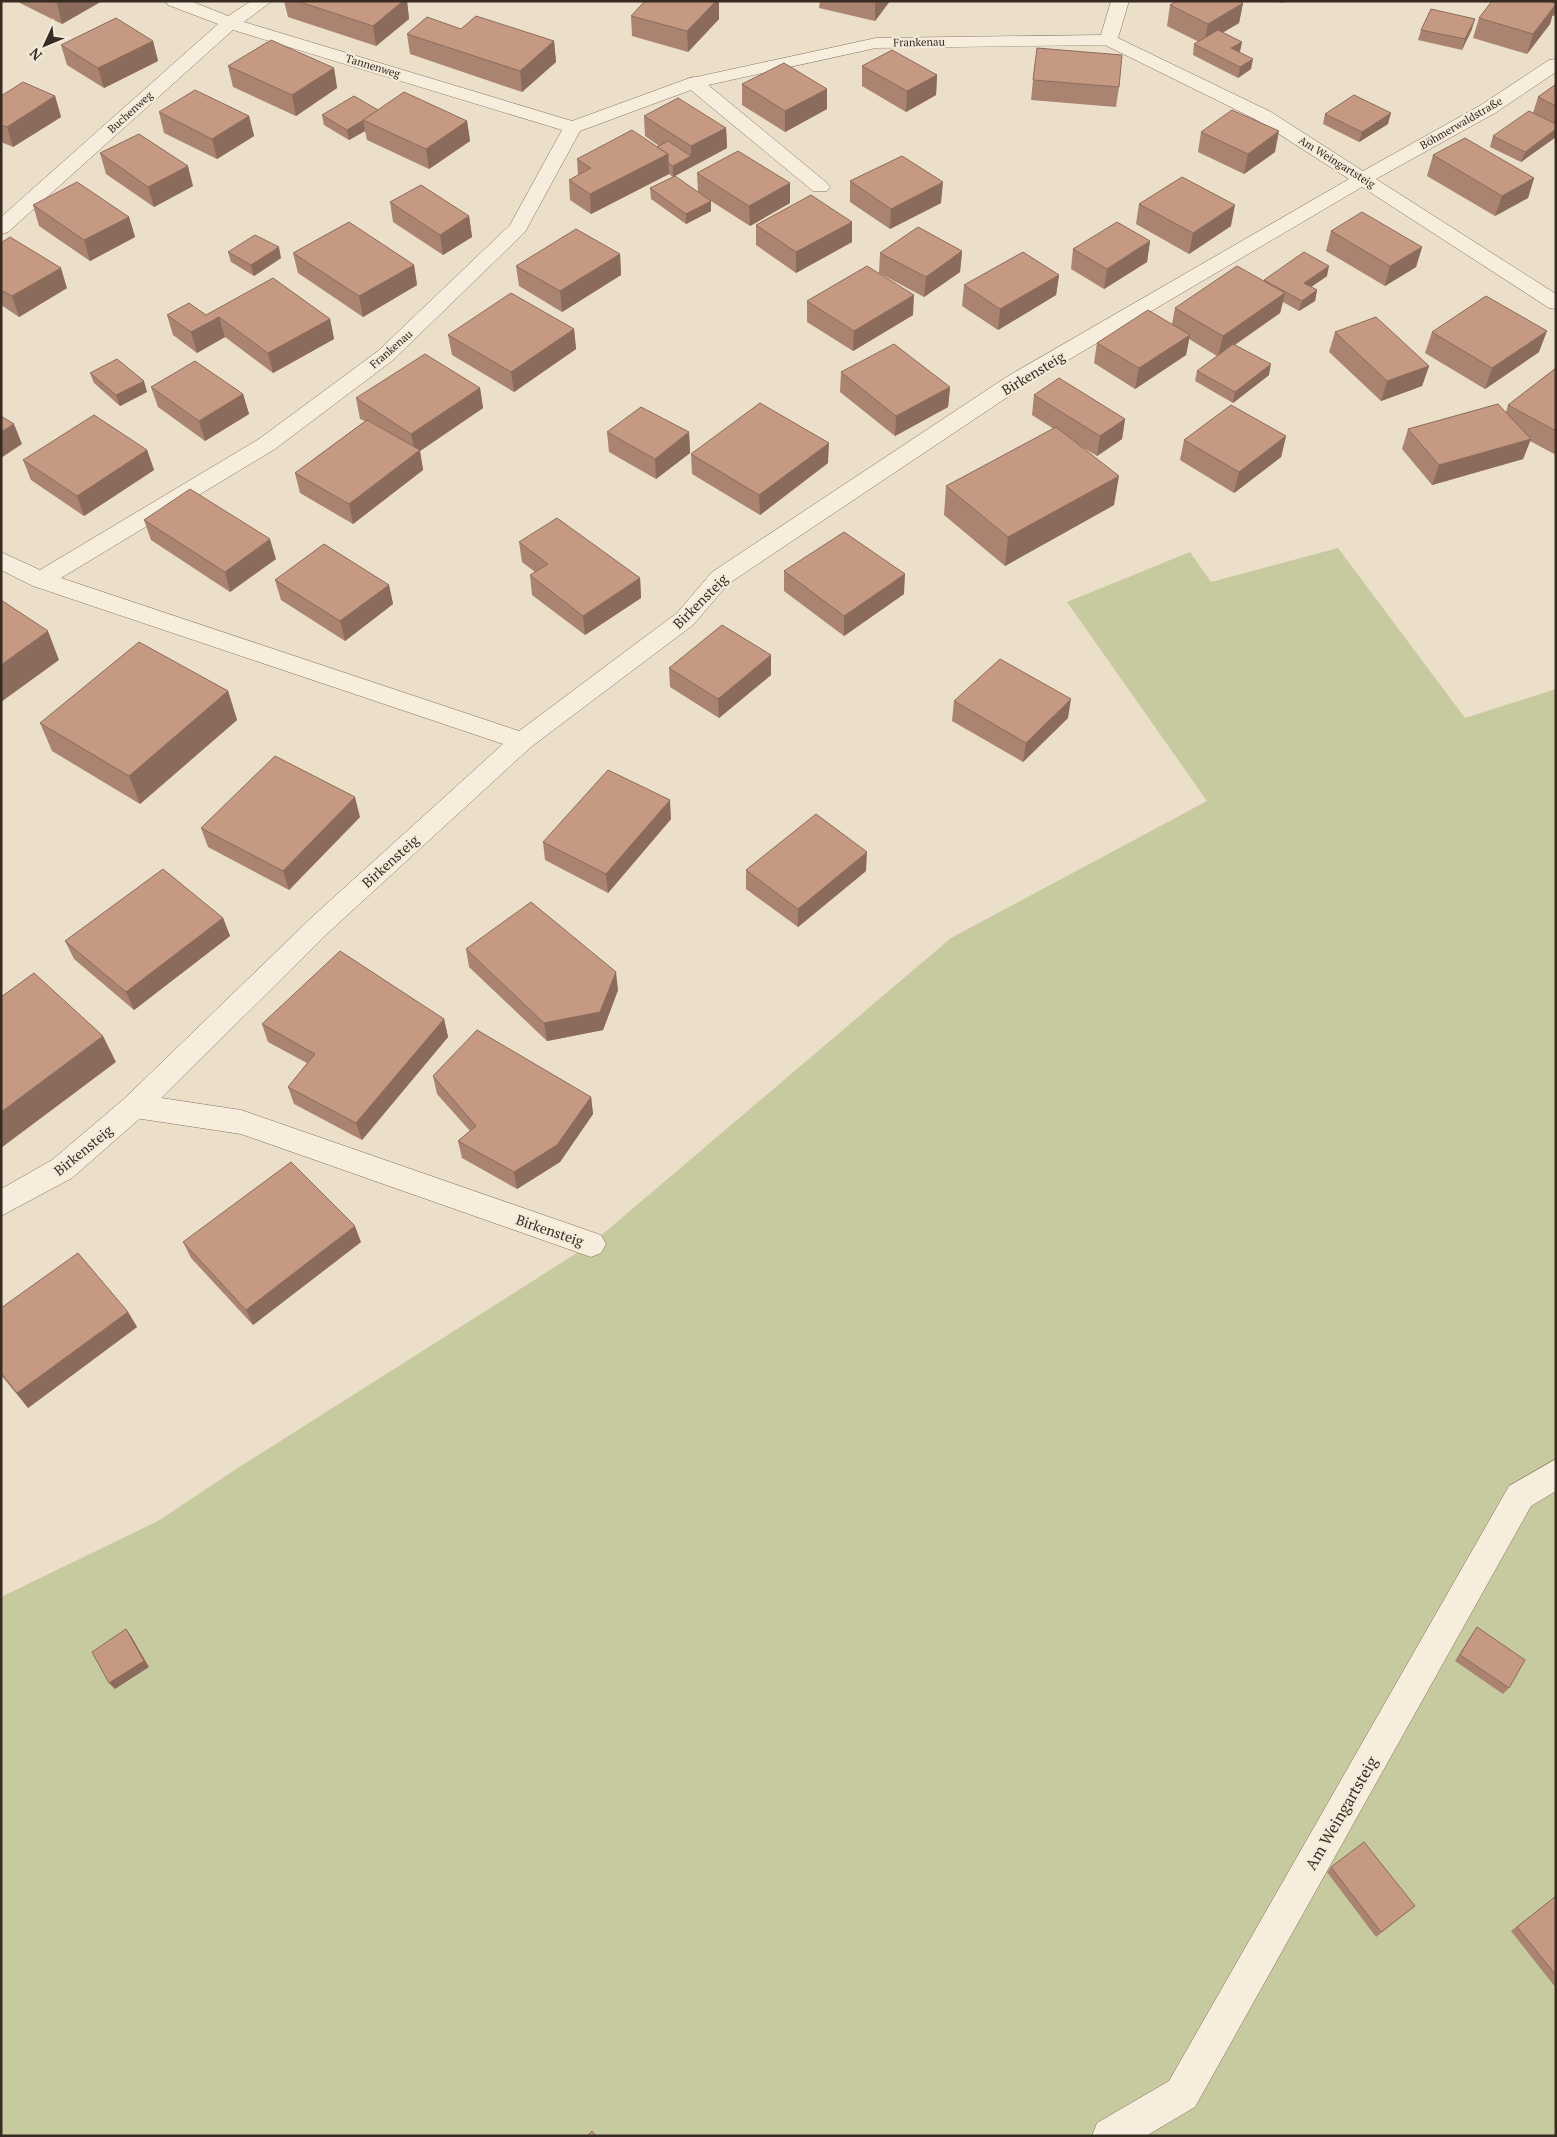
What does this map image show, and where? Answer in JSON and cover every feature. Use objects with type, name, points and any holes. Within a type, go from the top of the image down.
[{"type":"street","name":"Tannenweg","points":[[174,1],[230,23],[573,127]]},
{"type":"street","name":"Buchenweg","points":[[1,228],[230,23],[263,1]]},
{"type":"street","points":[[1108,40],[1120,1]]},
{"type":"street","name":"Frankenau","points":[[41,580],[267,444],[385,356],[518,228],[573,127],[694,83],[876,43],[1108,40]]},
{"type":"street","name":"Am Weingartsteig","points":[[1108,40],[1264,116],[1364,178],[1556,303]]},
{"type":"street","name":"Böhmerwaldstraße","points":[[1364,178],[1488,109],[1556,64]]},
{"type":"street","points":[[694,83],[820,187]]},
{"type":"street","name":"Birkensteig","points":[[1,1204],[62,1169],[135,1106],[321,924],[522,741],[686,619],[720,578],[1016,382],[1364,178]]},
{"type":"street","points":[[1,560],[41,580],[522,741]]},
{"type":"street","name":"Birkensteig","points":[[135,1106],[240,1122],[591,1244]]},
{"type":"street","name":"Am Weingartsteig","points":[[1110,2136],[1182,2094],[1520,1496],[1556,1474]]},
{"type":"green space","points":[[1338,548],[1465,718],[1556,689],[1556,2136],[1,2136],[1,1597],[158,1521],[227,1475],[591,1244],[951,938],[1207,801],[1067,602],[1190,552],[1211,582]]},
{"type":"building","points":[[297,1],[403,1],[373,26]]},
{"type":"building","points":[[645,1],[716,1],[687,31],[631,16]]},
{"type":"building","points":[[1177,1],[1240,1],[1243,3],[1208,24],[1170,5]]},
{"type":"building","points":[[1492,1],[1549,1],[1556,4],[1533,34],[1479,18]]},
{"type":"building","points":[[1431,9],[1475,19],[1465,39],[1421,30]]},
{"type":"building","points":[[476,16],[554,41],[520,71],[407,34],[427,17],[461,29]]},
{"type":"building","points":[[116,18],[153,41],[98,68],[61,45]]},
{"type":"building","points":[[1218,30],[1242,42],[1231,48],[1253,59],[1240,67],[1194,44]]},
{"type":"building","points":[[271,40],[334,68],[292,95],[228,66]]},
{"type":"building","points":[[1037,48],[1122,55],[1119,87],[1033,80]]},
{"type":"building","points":[[892,50],[937,75],[907,91],[862,66]]},
{"type":"building","points":[[784,63],[827,89],[785,111],[742,84]]},
{"type":"building","points":[[23,82],[55,96],[7,127],[1,125],[1,96]]},
{"type":"building","points":[[1556,84],[1556,106],[1538,97]]},
{"type":"building","points":[[195,90],[249,116],[212,139],[159,112]]},
{"type":"building","points":[[404,92],[467,121],[426,149],[363,120]]},
{"type":"building","points":[[1354,95],[1391,113],[1362,132],[1325,114]]},
{"type":"building","points":[[354,96],[378,110],[347,130],[322,115]]},
{"type":"building","points":[[678,98],[726,128],[691,146],[644,116]]},
{"type":"building","points":[[1232,110],[1279,131],[1248,154],[1201,132]]},
{"type":"building","points":[[1529,111],[1556,124],[1556,129],[1525,152],[1493,136]]},
{"type":"building","points":[[632,130],[668,154],[590,194],[569,180],[591,168],[577,159]]},
{"type":"building","points":[[139,134],[188,166],[148,187],[100,153]]},
{"type":"building","points":[[1465,138],[1534,178],[1502,196],[1433,155]]},
{"type":"building","points":[[668,141],[691,156],[673,166],[668,163],[668,154],[657,147]]},
{"type":"building","points":[[738,151],[790,183],[749,206],[697,173]]},
{"type":"building","points":[[902,156],[943,182],[891,209],[850,181]]},
{"type":"building","points":[[675,176],[711,201],[686,214],[650,188]]},
{"type":"building","points":[[1182,177],[1235,205],[1193,233],[1139,204]]},
{"type":"building","points":[[77,182],[129,217],[84,240],[33,205]]},
{"type":"building","points":[[421,185],[469,216],[440,235],[390,202]]},
{"type":"building","points":[[811,195],[852,222],[796,252],[756,225]]},
{"type":"building","points":[[1362,212],[1422,247],[1390,266],[1331,231]]},
{"type":"building","points":[[349,222],[414,265],[359,296],[293,253]]},
{"type":"building","points":[[1117,222],[1150,241],[1107,269],[1073,249]]},
{"type":"building","points":[[918,227],[962,251],[926,277],[880,253]]},
{"type":"building","points":[[576,229],[620,254],[560,291],[516,266]]},
{"type":"building","points":[[255,235],[279,247],[251,265],[228,252]]},
{"type":"building","points":[[10,237],[61,268],[12,296],[1,290],[1,243]]},
{"type":"building","points":[[1023,252],[1059,275],[1000,309],[964,285]]},
{"type":"building","points":[[1304,252],[1329,266],[1304,283],[1317,290],[1302,301],[1264,280]]},
{"type":"building","points":[[867,266],[914,295],[854,331],[807,301]]},
{"type":"building","points":[[1237,266],[1285,293],[1223,336],[1175,308]]},
{"type":"building","points":[[273,278],[330,319],[268,353],[219,317],[191,332],[167,315],[189,303],[206,315]]},
{"type":"building","points":[[511,293],[574,329],[511,372],[448,335]]},
{"type":"building","points":[[1486,296],[1547,331],[1492,368],[1432,332]]},
{"type":"building","points":[[1148,310],[1190,335],[1139,368],[1097,343]]},
{"type":"building","points":[[1376,317],[1429,366],[1387,381],[1335,332]]},
{"type":"building","points":[[894,344],[950,387],[896,416],[841,372]]},
{"type":"building","points":[[1233,344],[1271,364],[1235,392],[1197,371]]},
{"type":"building","points":[[425,354],[480,388],[411,434],[356,398]]},
{"type":"building","points":[[117,359],[144,381],[116,395],[90,373]]},
{"type":"building","points":[[195,361],[243,394],[199,421],[151,387]]},
{"type":"building","points":[[1556,368],[1556,431],[1508,405]]},
{"type":"building","points":[[1059,378],[1125,419],[1100,436],[1034,395]]},
{"type":"building","points":[[760,403],[829,443],[759,495],[691,454]]},
{"type":"building","points":[[1498,404],[1531,439],[1439,465],[1408,429]]},
{"type":"building","points":[[1231,405],[1286,436],[1239,472],[1184,440]]},
{"type":"building","points":[[641,407],[689,432],[655,459],[607,432]]},
{"type":"building","points":[[94,415],[147,450],[77,496],[23,460]]},
{"type":"building","points":[[1,416],[14,424],[1,432]]},
{"type":"building","points":[[367,420],[420,450],[349,504],[295,473]]},
{"type":"building","points":[[1056,427],[1119,476],[1008,537],[946,486]]},
{"type":"building","points":[[190,489],[270,539],[225,572],[144,520]]},
{"type":"building","points":[[557,518],[640,578],[583,616],[530,575],[548,564],[519,542]]},
{"type":"building","points":[[844,532],[905,574],[844,616],[784,571]]},
{"type":"building","points":[[324,544],[389,585],[340,621],[275,580]]},
{"type":"building","points":[[1,600],[48,631],[1,665]]},
{"type":"building","points":[[722,625],[771,655],[718,699],[669,668]]},
{"type":"building","points":[[139,642],[228,691],[129,776],[40,723]]},
{"type":"building","points":[[1000,659],[1071,699],[1026,743],[954,701]]},
{"type":"building","points":[[275,756],[355,797],[283,871],[201,828]]},
{"type":"building","points":[[608,770],[670,800],[606,874],[543,842]]},
{"type":"building","points":[[816,814],[867,852],[798,909],[746,870]]},
{"type":"building","points":[[163,869],[223,918],[126,992],[65,941]]},
{"type":"building","points":[[531,902],[616,972],[600,1012],[544,1023],[466,949]]},
{"type":"building","points":[[340,951],[444,1019],[356,1123],[288,1087],[315,1054],[262,1024]]},
{"type":"building","points":[[34,973],[103,1036],[1,1112],[1,997]]},
{"type":"building","points":[[477,1030],[591,1097],[557,1145],[514,1172],[458,1141],[476,1126],[433,1076]]},
{"type":"building","points":[[291,1162],[355,1226],[246,1310],[183,1242]]},
{"type":"building","points":[[78,1253],[128,1312],[17,1393],[1,1373],[1,1308]]},
{"type":"building","points":[[1477,1627],[1525,1660],[1509,1688],[1460,1655]]},
{"type":"building","points":[[126,1629],[144,1661],[109,1683],[92,1652]]},
{"type":"building","points":[[1364,1842],[1415,1906],[1381,1932],[1331,1867]]},
{"type":"building","points":[[1556,1896],[1556,1975],[1517,1927]]},
{"type":"building","points":[[592,2131],[596,2136],[587,2136]]}]
